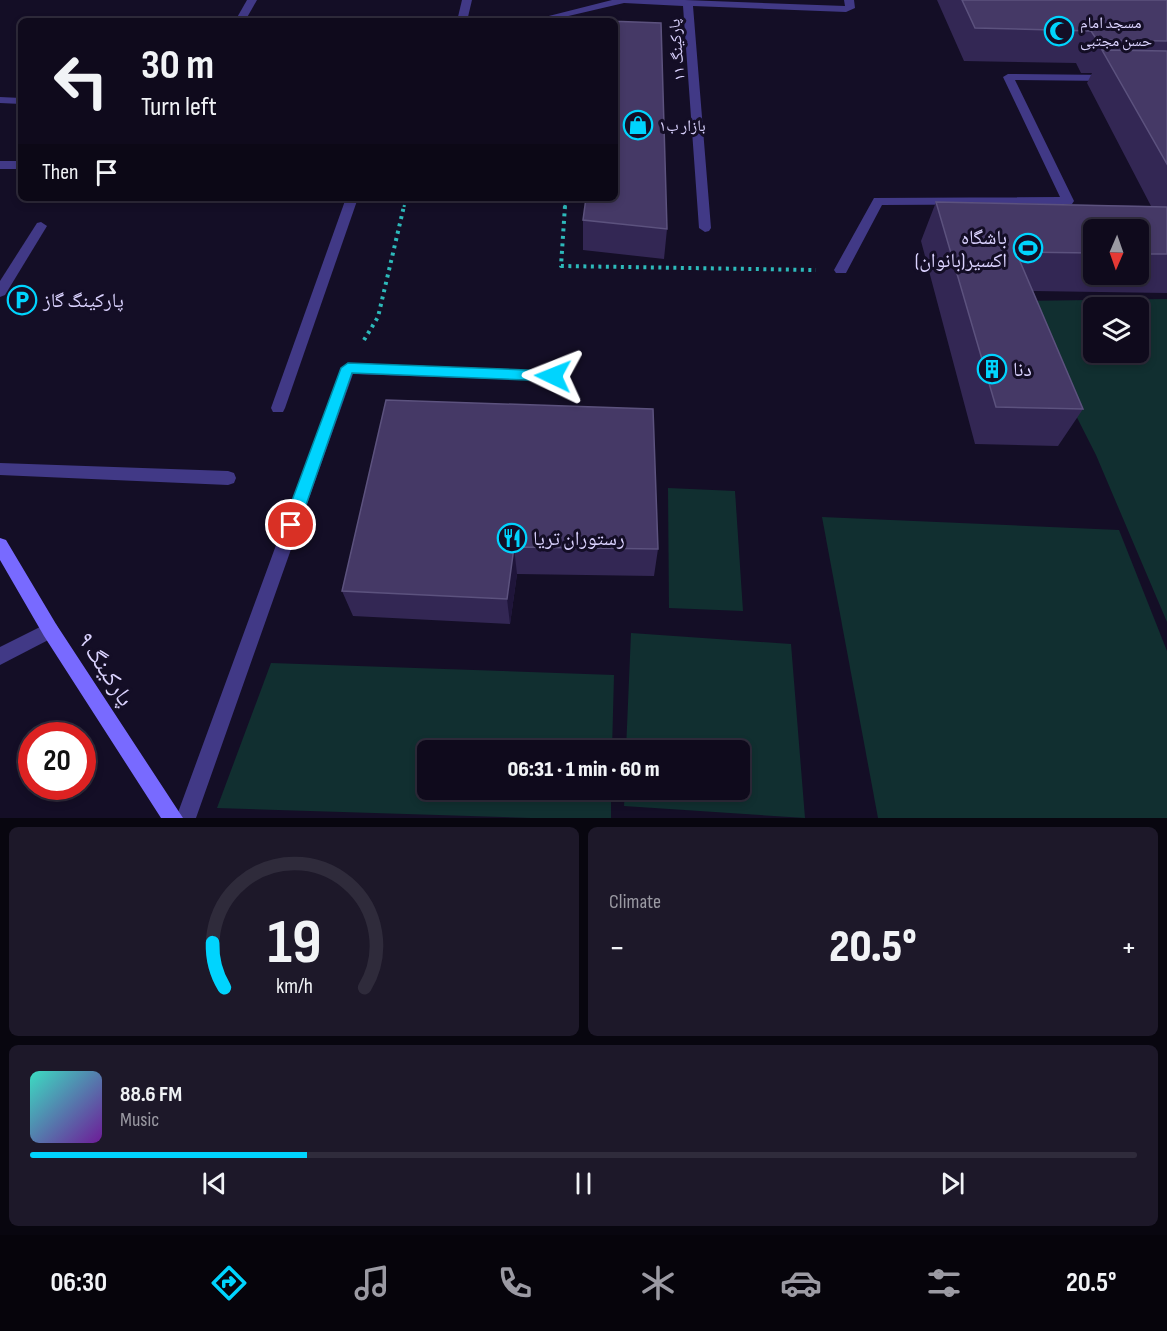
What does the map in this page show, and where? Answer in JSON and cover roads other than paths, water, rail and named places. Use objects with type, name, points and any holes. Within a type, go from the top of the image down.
[{"type":"street","name":"پارکینگ ۹","points":[[0,545],[50,630],[173,818]]},
{"type":"lane","points":[[242,18],[252,0]]},
{"type":"lane","points":[[463,18],[467,0]]},
{"type":"lane","points":[[547,18],[624,0],[688,3]]},
{"type":"lane","name":"پارکینگ ۱۱","points":[[705,228],[688,3],[846,9],[850,8],[849,0]]},
{"type":"lane","points":[[841,270],[878,201],[1068,201],[1008,76],[1122,79]]},
{"type":"lane","points":[[0,100],[18,101]]},
{"type":"lane","points":[[0,165],[18,165]]},
{"type":"lane","points":[[278,408],[351,201]]},
{"type":"lane","points":[[0,292],[41,226]]},
{"type":"lane","points":[[186,818],[348,368],[553,376]]},
{"type":"lane","points":[[0,469],[228,478]]},
{"type":"lane","points":[[0,656],[50,630]]},
{"type":"place","name":"مسجد امام حسن مجتبی","points":[[1059,31]]},
{"type":"place","name":"بازار ب۱","points":[[638,125]]},
{"type":"place","name":"باشگاه اکسیر(بانوان)","points":[[1028,248]]},
{"type":"place","name":"پارکینگ گاز","points":[[22,300]]},
{"type":"place","name":"دنا","points":[[992,369]]},
{"type":"place","name":"رستوران تریا","points":[[512,538]]}]
